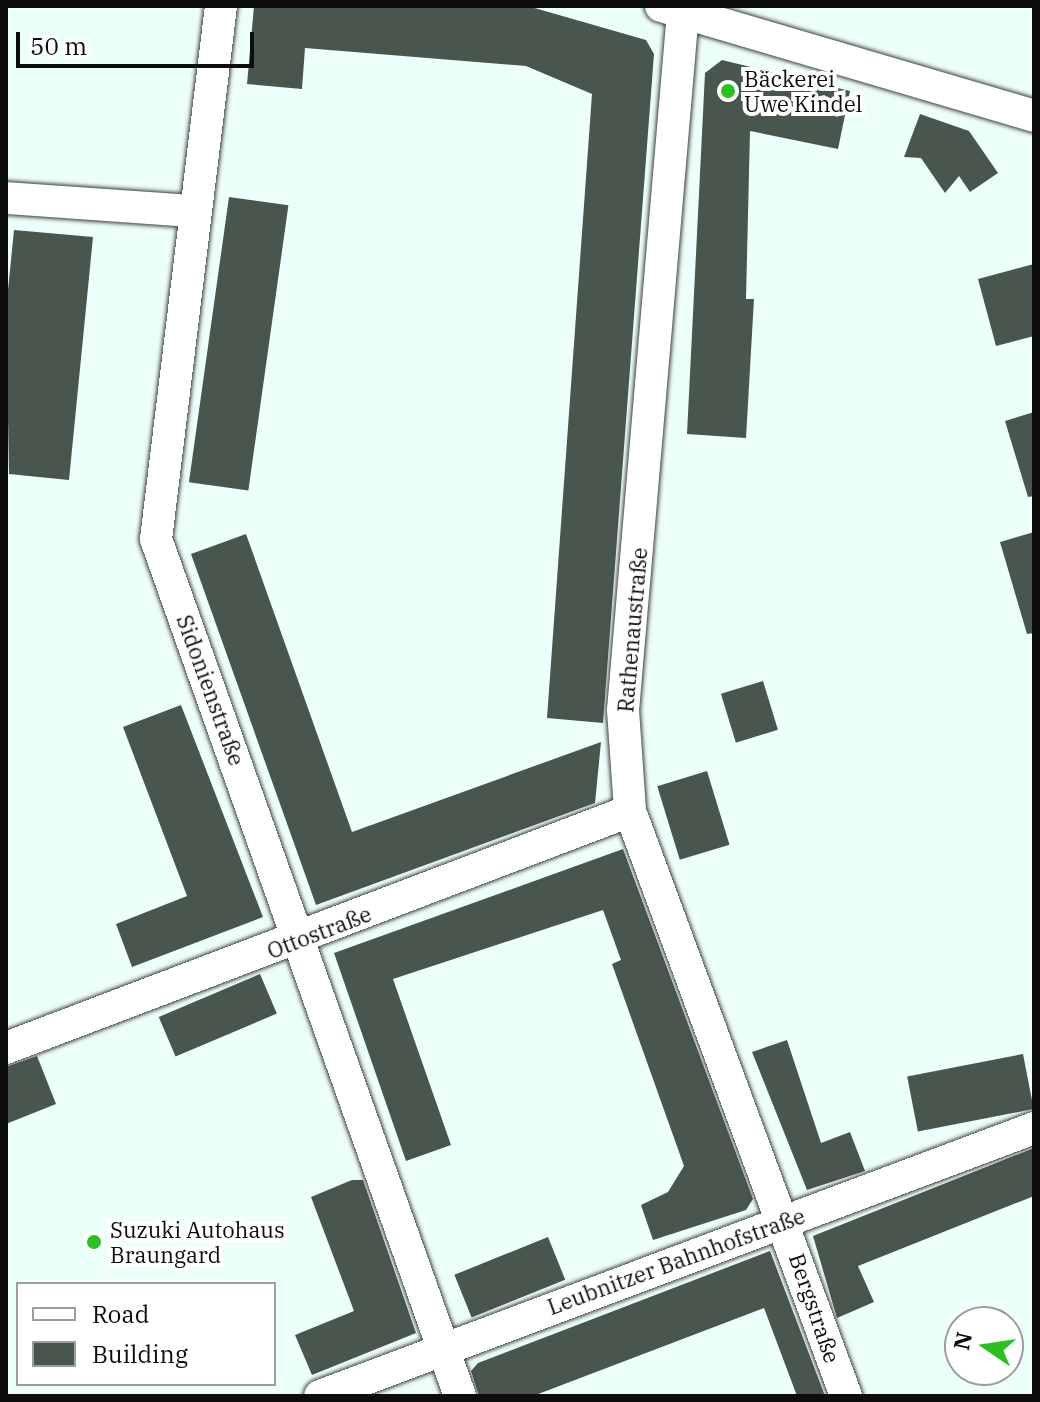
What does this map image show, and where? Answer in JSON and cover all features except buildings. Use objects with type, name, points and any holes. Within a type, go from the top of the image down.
[{"type":"street","name":"Sidonienstraße","points":[[221,6],[156,539],[460,1396]]},
{"type":"street","points":[[672,9],[1034,116]]},
{"type":"street","name":"Rathenaustraße","points":[[672,9],[623,710],[630,811],[784,1221]]},
{"type":"street","points":[[6,198],[194,211]]},
{"type":"street","name":"Ottostraße","points":[[6,1048],[300,940],[630,811]]},
{"type":"street","name":"Leubnitzer Bahnhofstraße","points":[[320,1396],[1034,1128]]},
{"type":"street","name":"Bergstraße","points":[[784,1221],[846,1396]]},
{"type":"place","name":"Bäckerei Uwe Kindel","points":[[728,91]]},
{"type":"place","name":"Suzuki Autohaus Braungard","points":[[94,1242]]}]
